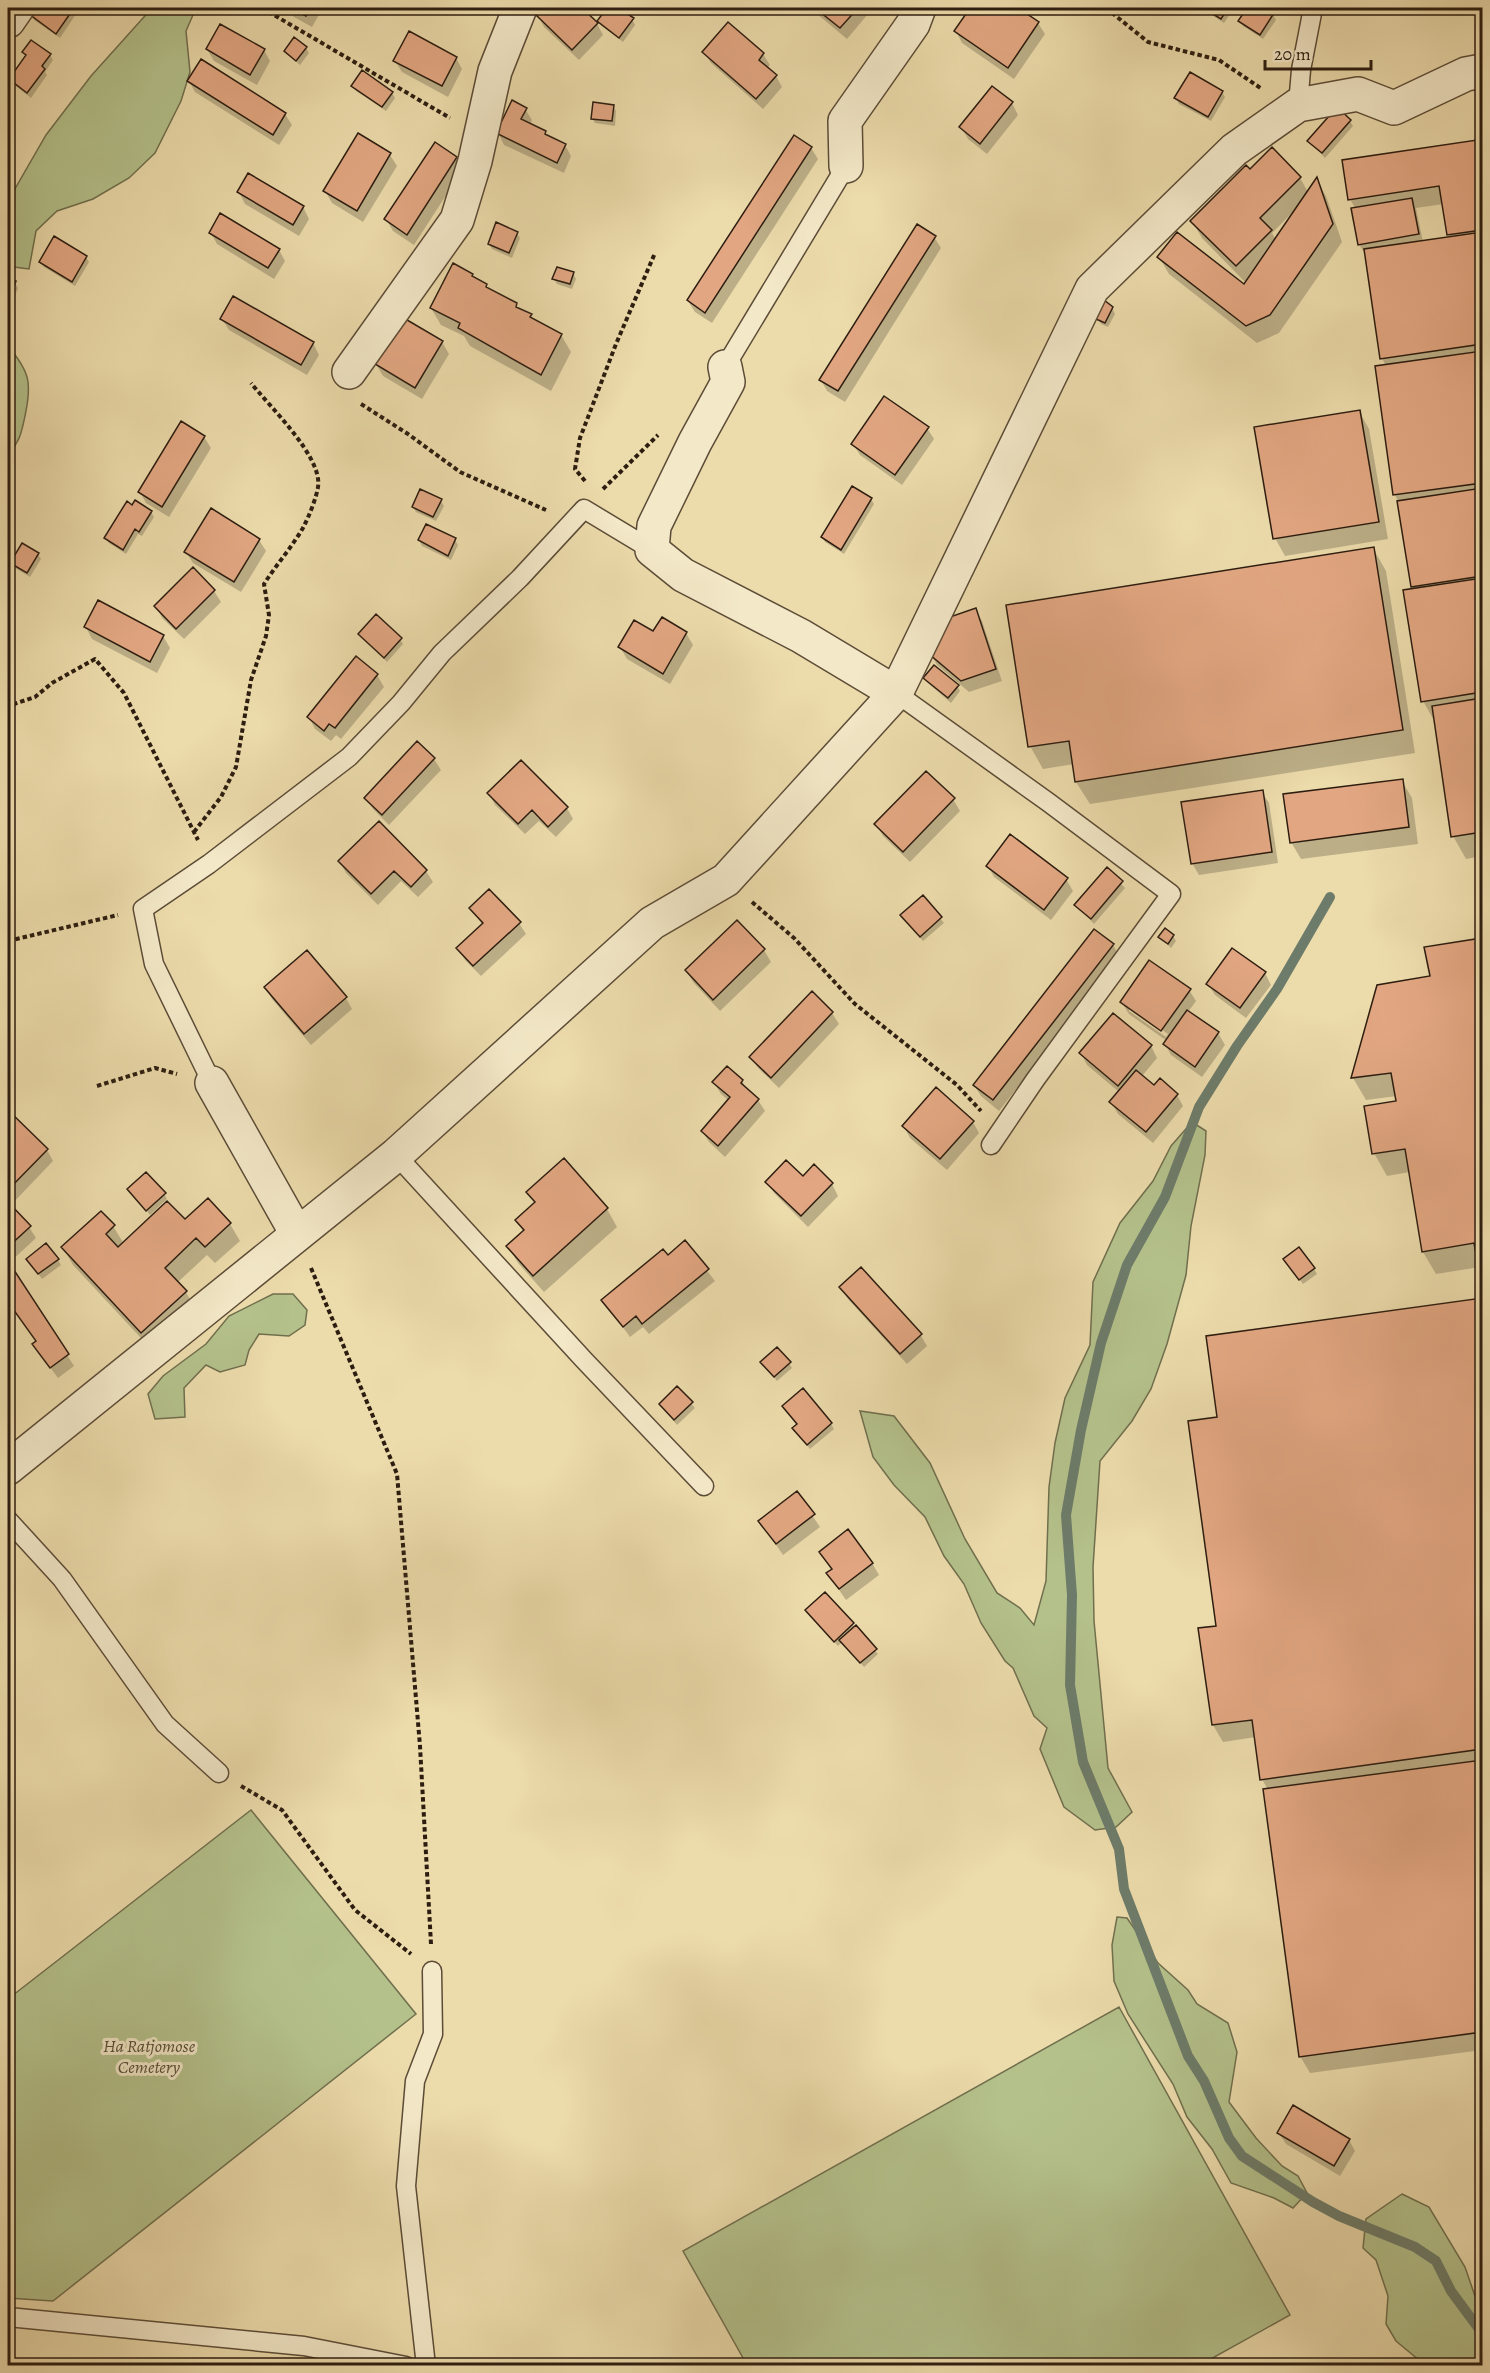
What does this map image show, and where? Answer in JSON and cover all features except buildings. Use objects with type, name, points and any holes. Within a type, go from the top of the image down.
[{"type":"street","points":[[8,21],[17,8]]},
{"type":"street","points":[[349,372],[457,220],[476,161],[495,71],[520,8]]},
{"type":"street","points":[[846,166],[845,121],[913,24],[919,8]]},
{"type":"street","points":[[8,1468],[396,1155],[652,923],[726,880],[896,693],[1092,289],[1234,150],[1298,105],[1358,94],[1394,108],[1466,74],[1482,71]]},
{"type":"street","points":[[725,367],[728,382],[695,442],[654,526],[652,550],[683,575],[801,636],[896,693]]},
{"type":"street","points":[[212,1083],[297,1234]]},
{"type":"lane","points":[[1298,105],[1301,70],[1313,8]]},
{"type":"lane","points":[[725,367],[846,166]]},
{"type":"lane","points":[[212,1083],[154,964],[143,909],[209,864],[349,757],[401,703],[442,653],[520,578],[584,509],[652,550]]},
{"type":"lane","points":[[896,693],[1171,894],[1035,1080],[996,1138]]},
{"type":"lane","points":[[396,1155],[584,1360],[704,1486]]},
{"type":"lane","points":[[8,1520],[62,1579],[165,1724],[219,1773]]},
{"type":"lane","points":[[426,2366],[406,2186],[415,2080],[433,2034],[432,1971]]},
{"type":"lane","points":[[8,2317],[304,2346],[406,2366]]},
{"type":"path","points":[[262,8],[435,108],[480,140]]},
{"type":"path","points":[[1106,8],[1148,42],[1219,60],[1266,92],[1298,105]]},
{"type":"path","points":[[597,495],[575,470],[580,438],[655,253]]},
{"type":"path","points":[[349,372],[348,396],[408,434],[460,472],[536,504],[570,524]]},
{"type":"path","points":[[194,832],[221,797],[236,767],[251,680],[266,636],[269,615],[264,584],[304,526],[318,486],[317,475],[307,451],[251,383]]},
{"type":"path","points":[[584,509],[659,434]]},
{"type":"path","points":[[8,710],[14,704],[35,697],[52,683],[94,659],[124,693],[209,864]]},
{"type":"path","points":[[726,880],[794,938],[855,1004],[957,1085],[996,1138]]},
{"type":"path","points":[[8,941],[143,909]]},
{"type":"path","points":[[96,1086],[155,1068],[212,1083]]},
{"type":"path","points":[[297,1234],[397,1474],[420,1746],[432,1971]]},
{"type":"path","points":[[219,1773],[282,1810],[355,1910],[432,1971]]},
{"type":"green space","points":[[152,8],[196,8],[186,31],[190,72],[181,101],[155,153],[129,178],[93,199],[57,211],[36,231],[29,269],[14,267],[8,248],[8,201],[46,135],[91,76]]},
{"type":"green space","points":[[8,346],[25,371],[28,395],[21,433],[8,455]]},
{"type":"green space","points":[[1192,1122],[1206,1131],[1205,1155],[1191,1226],[1186,1275],[1167,1344],[1151,1389],[1132,1421],[1100,1461],[1093,1567],[1094,1621],[1108,1768],[1132,1812],[1116,1827],[1095,1830],[1064,1807],[1040,1749],[1047,1728],[1034,1716],[1013,1668],[1005,1661],[981,1623],[964,1584],[944,1556],[925,1517],[894,1485],[873,1457],[860,1411],[894,1416],[930,1463],[965,1539],[997,1593],[1020,1608],[1034,1625],[1046,1581],[1049,1487],[1055,1443],[1065,1398],[1090,1345],[1093,1282],[1120,1223],[1153,1181],[1171,1146]]},
{"type":"green space","points":[[273,1294],[293,1294],[307,1310],[305,1325],[289,1336],[259,1334],[249,1350],[245,1365],[220,1372],[206,1365],[184,1388],[185,1417],[155,1419],[148,1394],[163,1376],[206,1344],[229,1316]]},
{"type":"green space","name":"Ha Ratjomose Cemetery","points":[[251,1810],[416,2014],[53,2301],[8,2298],[8,1999]]},
{"type":"green space","points":[[1117,1917],[1127,1918],[1158,1963],[1188,1990],[1197,2004],[1228,2023],[1237,2052],[1229,2102],[1256,2138],[1282,2166],[1298,2176],[1307,2193],[1293,2208],[1274,2198],[1231,2183],[1212,2149],[1187,2117],[1173,2084],[1128,2014],[1114,1981],[1112,1945]]},
{"type":"green space","points":[[1119,2007],[1290,2315],[1200,2365],[747,2365],[683,2251]]},
{"type":"green space","points":[[1402,2194],[1429,2207],[1465,2267],[1479,2316],[1478,2365],[1425,2365],[1396,2341],[1386,2324],[1388,2296],[1376,2260],[1363,2248],[1366,2219]]},
{"type":"waterway","points":[[1330,897],[1277,989],[1237,1046],[1199,1107],[1165,1197],[1127,1265],[1101,1343],[1081,1430],[1066,1515],[1072,1595],[1070,1685],[1083,1762],[1119,1849],[1124,1889],[1188,2056],[1204,2081],[1229,2138],[1242,2156],[1313,2202],[1339,2216],[1415,2247],[1436,2261],[1451,2291],[1482,2333]]}]
